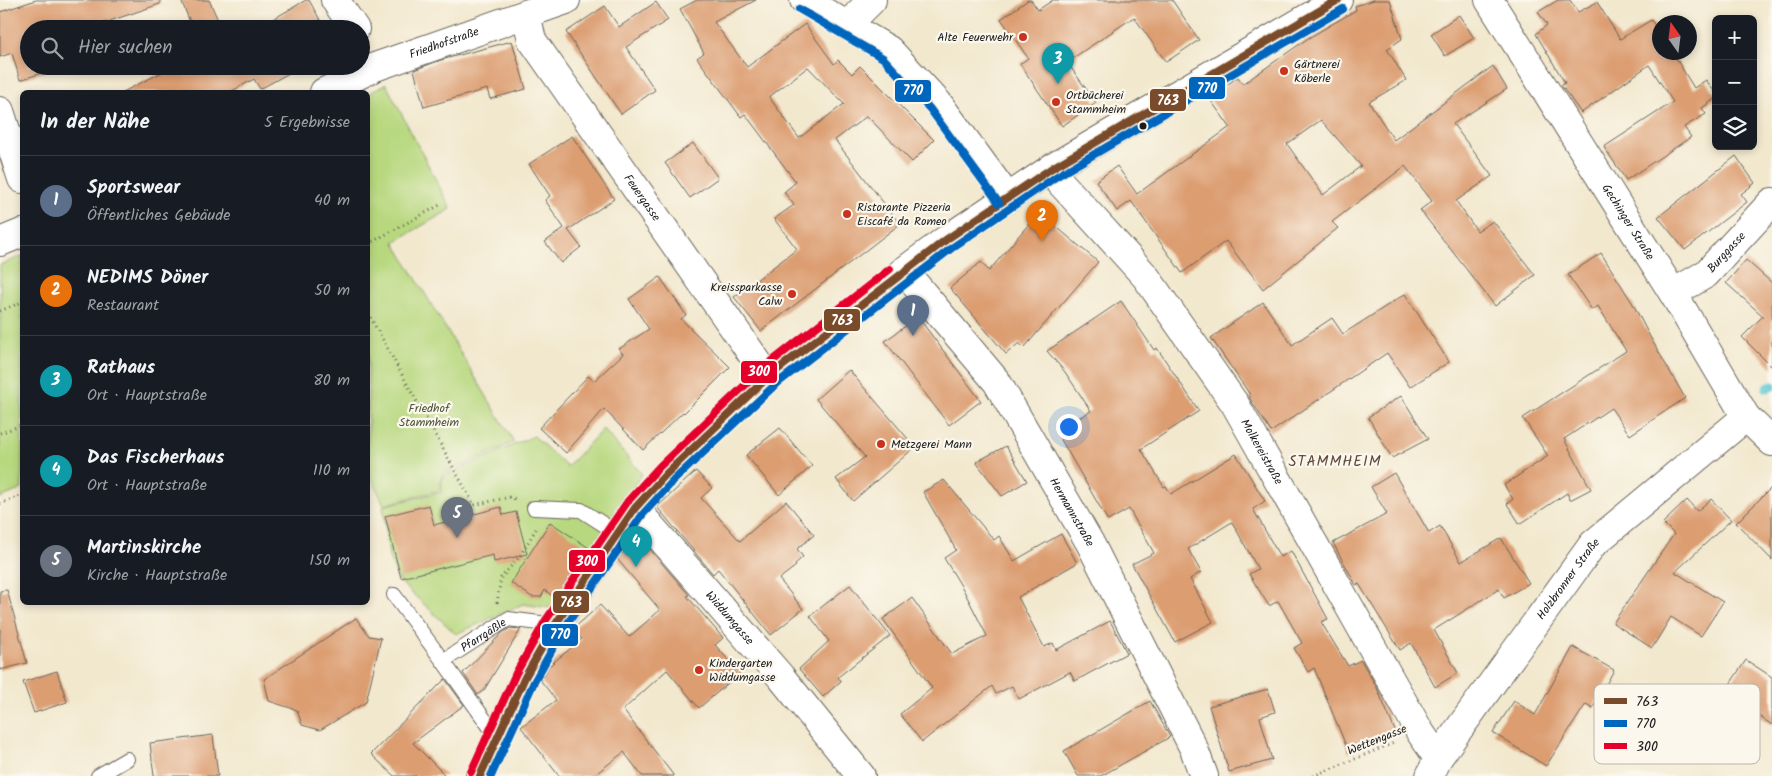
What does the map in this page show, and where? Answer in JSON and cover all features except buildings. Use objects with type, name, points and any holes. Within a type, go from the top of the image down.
[{"type":"street","points":[[335,0],[349,20]]},
{"type":"street","name":"Friedhofstraße","points":[[370,69],[566,0]]},
{"type":"street","points":[[804,0],[889,50],[938,103],[1007,197]]},
{"type":"street","points":[[849,27],[872,0]]},
{"type":"street","points":[[480,776],[525,676],[555,626],[635,508],[667,473],[768,377],[904,270],[1007,197],[1052,168],[1338,0]]},
{"type":"street","name":"Gechinger Straße","points":[[1488,0],[1673,293],[1746,417],[1772,442]]},
{"type":"street","name":"Feuergasse","points":[[526,14],[532,40],[768,377]]},
{"type":"street","points":[[370,57],[375,67]]},
{"type":"street","name":"Friedhofstraße","points":[[328,90],[359,75]]},
{"type":"street","points":[[0,111],[20,173]]},
{"type":"street","name":"Molkereistraße","points":[[1052,168],[1060,182],[1146,277],[1235,404],[1420,732],[1434,767]]},
{"type":"street","name":"Burggasse","points":[[1673,293],[1706,274],[1772,202]]},
{"type":"street","points":[[0,242],[20,234]]},
{"type":"street","name":"Hermannstraße","points":[[904,270],[997,382],[1090,543],[1194,748],[1204,776]]},
{"type":"street","name":"Holzbronner Straße","points":[[1434,767],[1593,544],[1746,417]]},
{"type":"street","name":"Widdumgasse","points":[[635,508],[781,677],[861,776]]},
{"type":"lane","points":[[534,508],[582,510],[618,533]]},
{"type":"lane","points":[[394,595],[498,737]]},
{"type":"lane","name":"Pfarrgäßle","points":[[443,661],[508,619],[555,626]]},
{"type":"lane","points":[[98,776],[127,759]]},
{"type":"path","points":[[370,243],[440,205]]},
{"type":"path","points":[[0,311],[20,303]]},
{"type":"path","points":[[370,317],[474,505],[510,497],[534,508],[539,525],[520,556],[501,578],[496,602]]},
{"type":"path","points":[[0,433],[20,426]]},
{"type":"path","points":[[0,504],[20,496]]},
{"type":"path","name":"Wettengasse","points":[[1313,776],[1420,732]]},
{"type":"green space","name":"Friedhof Stammheim","points":[[386,84],[451,209],[394,242],[514,442],[442,474],[440,490],[384,505],[370,474],[370,93]]},
{"type":"green space","points":[[20,257],[20,490],[0,498],[0,265]]},
{"type":"green space","points":[[603,429],[642,474],[550,608],[523,604],[456,634],[400,582],[389,557],[383,506],[441,492],[443,476],[534,436],[567,467]]},
{"type":"waterway","points":[[1767,388],[1772,386]]},
{"type":"transit line","name":"763","points":[[480,776],[525,677],[555,625],[635,508],[667,473],[768,377],[947,239],[1052,168],[1338,0]]},
{"type":"transit line","name":"770","points":[[799,9],[883,58],[930,109],[999,203]]},
{"type":"transit line","name":"770","points":[[491,776],[534,682],[563,630],[643,514],[674,480],[775,385],[953,247],[1057,176],[1343,9]]},
{"type":"transit line","name":"300","points":[[471,772],[516,673],[546,620],[628,501],[660,466],[761,370],[890,269]]},
{"type":"place","name":"Alte Feuerwehr","points":[[1023,37]]},
{"type":"place","name":"Gärtnerei Köberle","points":[[1284,71]]},
{"type":"place","name":"Rathaus","points":[[1058,84]]},
{"type":"place","name":"Ortbücherei Stammheim","points":[[1056,102]]},
{"type":"place","name":"Ristorante Pizzeria Eiscafé da Romeo","points":[[847,214]]},
{"type":"place","name":"NEDIMS Döner","points":[[1042,241]]},
{"type":"place","name":"Kreissparkasse Calw","points":[[792,294]]},
{"type":"place","name":"Sportswear","points":[[913,336]]},
{"type":"place","name":"Metzgerei Mann","points":[[881,444]]},
{"type":"place","name":"Martinskirche","points":[[457,538]]},
{"type":"place","name":"Das Fischerhaus","points":[[636,567]]},
{"type":"place","name":"Kindergarten Widdumgasse","points":[[699,670]]},
{"type":"district","name":"STAMMHEIM","points":[[1335,462]]}]
